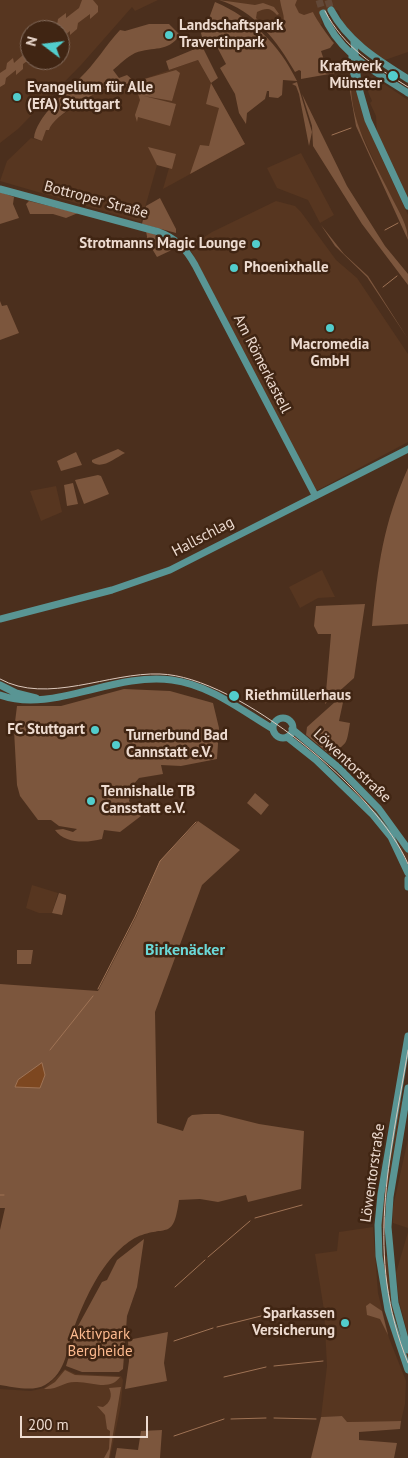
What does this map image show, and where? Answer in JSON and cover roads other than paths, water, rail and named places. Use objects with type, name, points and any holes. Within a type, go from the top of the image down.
[{"type":"main road","points":[[331,10],[352,39],[371,55],[408,79]]},
{"type":"main road","points":[[323,13],[339,43],[374,70],[408,92]]},
{"type":"main road","points":[[339,43],[348,45],[352,39]]},
{"type":"main road","points":[[352,39],[358,85],[368,120],[408,206]]},
{"type":"main road","points":[[355,56],[371,55]]},
{"type":"main road","points":[[358,85],[367,72],[374,70]]},
{"type":"main road","name":"Bottroper Straße","points":[[0,189],[159,232],[171,237],[182,246]]},
{"type":"main road","name":"Am Römerkastell","points":[[182,246],[195,264],[315,495]]},
{"type":"main road","name":"Hallschlag","points":[[0,619],[112,590],[170,570],[408,449]]},
{"type":"main road","name":"Löwentorstraße","points":[[0,695],[23,701],[70,694],[126,680],[158,679],[202,688],[274,726],[277,736],[287,737],[302,748],[373,815],[391,837],[408,873]]},
{"type":"main road","name":"Löwentorstraße","points":[[0,685],[16,693],[39,699]]},
{"type":"main road","name":"Löwentorstraße","points":[[274,726],[280,719],[286,720],[292,729],[339,768],[378,809],[408,850]]},
{"type":"main road","name":"Löwentorstraße","points":[[287,737],[292,729]]},
{"type":"main road","points":[[408,879],[408,887]]},
{"type":"main road","name":"Löwentorstraße","points":[[408,1036],[381,1194],[378,1225],[379,1256],[388,1310],[408,1370]]},
{"type":"main road","name":"Löwentorstraße","points":[[408,1088],[397,1147],[388,1227],[394,1303],[408,1350]]},
{"type":"waterway","points":[[332,135],[351,128]]},
{"type":"waterway","points":[[385,230],[398,223]]},
{"type":"waterway","points":[[383,287],[397,276]]},
{"type":"waterway","points":[[98,989],[135,917],[160,861],[196,822]]},
{"type":"waterway","points":[[50,1050],[93,996]]},
{"type":"waterway","points":[[255,1218],[302,1205]]},
{"type":"waterway","points":[[208,1257],[250,1221]]},
{"type":"waterway","points":[[175,1287],[205,1260]]},
{"type":"waterway","points":[[274,1314],[319,1310]]},
{"type":"waterway","points":[[217,1327],[265,1315]]},
{"type":"waterway","points":[[174,1341],[213,1328]]},
{"type":"waterway","points":[[274,1366],[323,1361]]},
{"type":"waterway","points":[[224,1377],[266,1367]]},
{"type":"waterway","points":[[231,1419],[266,1418]]},
{"type":"waterway","points":[[274,1418],[316,1419]]},
{"type":"waterway","points":[[174,1436],[224,1419]]},
{"type":"tunnel","points":[[319,0],[323,13]]},
{"type":"tunnel","points":[[328,0],[331,10]]},
{"type":"tram line","points":[[325,11],[341,36],[351,46],[372,63],[408,87]]},
{"type":"tram line","points":[[0,679],[18,686],[38,689],[78,686],[140,675],[160,674],[192,680],[227,695],[265,716],[302,743],[337,773],[368,805],[392,836],[408,864]]},
{"type":"tram line","points":[[408,1050],[388,1168],[384,1245],[387,1284],[395,1323],[408,1363]]},
{"type":"place","name":"Landschaftspark Travertinpark","points":[[169,35]]},
{"type":"place","name":"Kraftwerk Münster","points":[[393,76]]},
{"type":"place","name":"Evangelium für Alle (EfA) Stuttgart","points":[[17,97]]},
{"type":"place","name":"Strotmanns Magic Lounge","points":[[256,244]]},
{"type":"place","name":"Phoenixhalle","points":[[234,268]]},
{"type":"place","name":"Macromedia GmbH","points":[[330,328]]},
{"type":"place","name":"Riethmüllerhaus","points":[[234,696]]},
{"type":"place","name":"FC Stuttgart","points":[[95,730]]},
{"type":"place","name":"Turnerbund Bad Cannstatt e.V.","points":[[116,745]]},
{"type":"place","name":"Tennishalle TB Cansstatt e.V.","points":[[91,801]]},
{"type":"place","name":"Sparkassen Versicherung","points":[[345,1323]]},
{"type":"district","name":"Birkenäcker","points":[[185,950]]},
{"type":"park label","name":"Aktivpark Bergheide","points":[[100,1344]]}]
